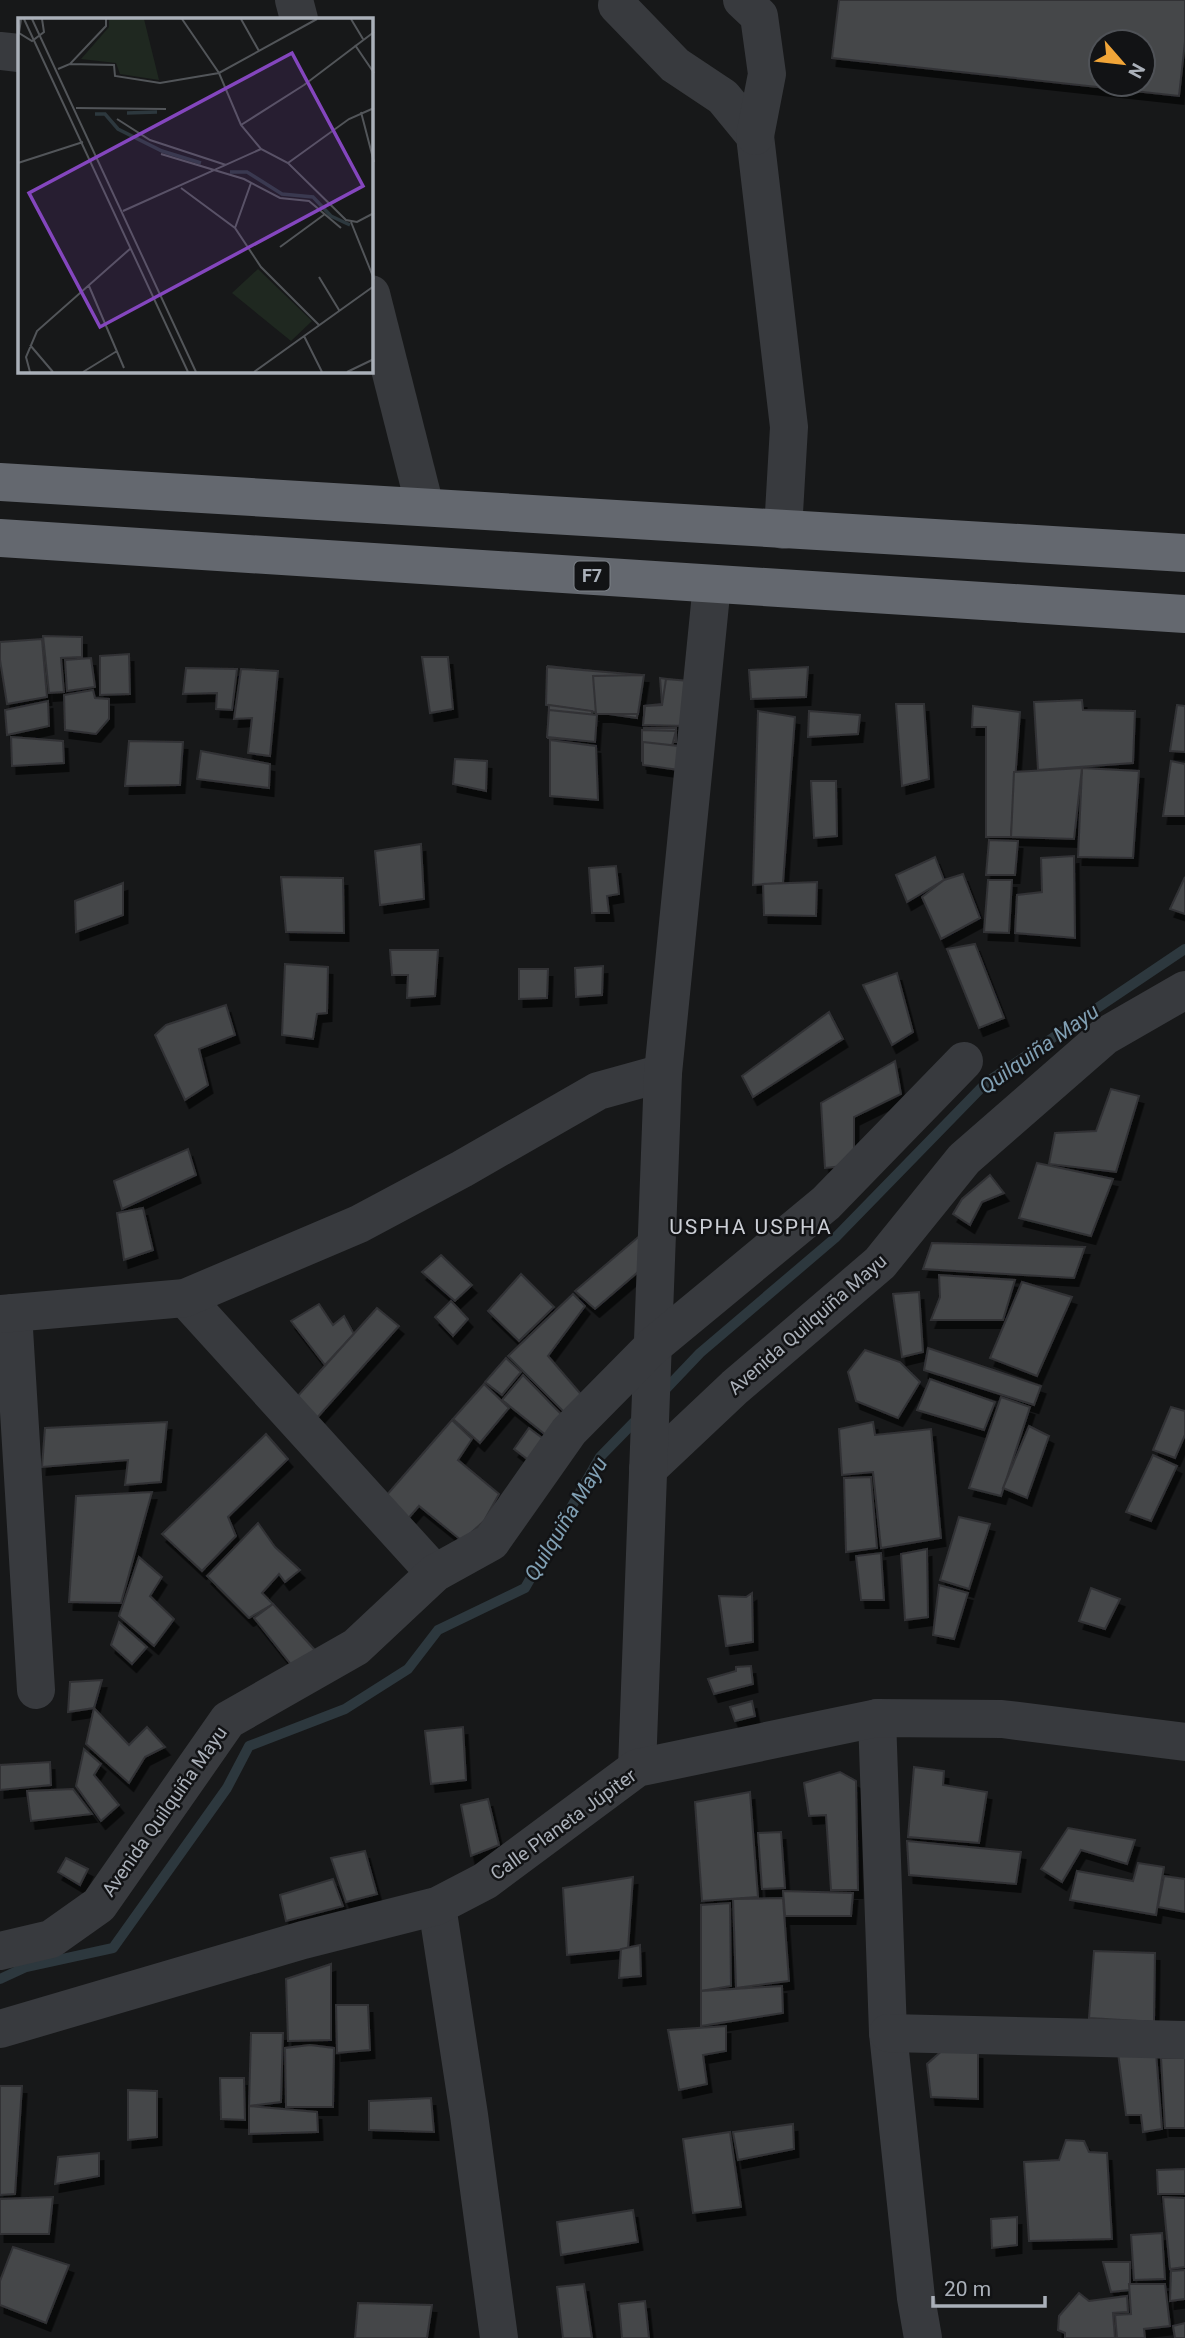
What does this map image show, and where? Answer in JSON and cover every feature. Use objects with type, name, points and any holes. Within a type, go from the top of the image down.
[{"type":"highway","points":[[0,482],[1185,553]]},
{"type":"highway","name":"F7","points":[[0,538],[1185,614]]},
{"type":"street","points":[[294,0],[299,18]]},
{"type":"street","points":[[620,0],[617,5],[675,65],[723,97],[755,135]]},
{"type":"street","points":[[742,0],[759,16],[767,74],[755,135],[789,427],[783,530]]},
{"type":"street","points":[[0,51],[18,53]]},
{"type":"street","points":[[373,302],[425,507]]},
{"type":"street","points":[[637,1768],[663,1073],[712,584]]},
{"type":"street","name":"Avenida Quilquiña Mayu","points":[[648,1469],[735,1387],[880,1263],[964,1159],[1105,1036],[1185,990]]},
{"type":"street","name":"Avenida Quilquiña Mayu","points":[[0,1951],[51,1939],[99,1905],[228,1720],[356,1647],[435,1573],[491,1542],[569,1431],[653,1346],[826,1203],[964,1061]]},
{"type":"street","points":[[36,1690],[7,1313],[185,1298],[359,1224],[463,1169],[598,1091],[663,1073]]},
{"type":"street","points":[[185,1298],[435,1573]]},
{"type":"street","points":[[877,1718],[888,2032],[916,2298],[923,2338]]},
{"type":"street","name":"Calle Planeta Júpiter","points":[[0,2029],[303,1940],[438,1906],[485,1881],[637,1768],[877,1718],[1002,1718],[1185,1742]]},
{"type":"street","points":[[438,1906],[499,2338]]},
{"type":"street","points":[[888,2032],[1185,2040]]},
{"type":"building","points":[[839,0],[1185,0],[1185,42],[1179,96],[1157,94],[1157,28],[1087,28],[1087,86],[832,58]]},
{"type":"building","points":[[43,636],[82,637],[82,657],[61,658],[64,692],[49,693]]},
{"type":"building","points":[[42,639],[47,697],[7,704],[0,642]]},
{"type":"building","points":[[129,654],[130,694],[100,695],[100,656]]},
{"type":"building","points":[[422,657],[448,657],[453,709],[430,713]]},
{"type":"building","points":[[91,658],[95,687],[67,691],[65,660]]},
{"type":"building","points":[[548,666],[592,671],[592,708],[549,705]]},
{"type":"building","points":[[547,667],[641,675],[637,718],[546,705]]},
{"type":"building","points":[[808,667],[806,697],[751,699],[749,670]]},
{"type":"building","points":[[186,668],[237,669],[232,710],[216,709],[217,693],[183,694]]},
{"type":"building","points":[[241,669],[278,671],[270,756],[248,753],[252,718],[234,719]]},
{"type":"building","points":[[644,675],[638,714],[596,714],[593,676]]},
{"type":"building","points":[[660,678],[689,682],[686,725],[644,725],[644,706],[662,704]]},
{"type":"building","points":[[666,679],[690,681],[686,726],[643,725],[645,706],[662,705]]},
{"type":"building","points":[[93,690],[95,698],[109,699],[109,719],[96,734],[65,730],[64,695]]},
{"type":"building","points":[[1082,700],[1083,710],[1135,711],[1133,763],[1038,770],[1034,702]]},
{"type":"building","points":[[48,701],[49,726],[7,735],[5,710]]},
{"type":"building","points":[[896,704],[924,704],[929,779],[902,786]]},
{"type":"building","points":[[549,705],[592,711],[592,741],[548,738]]},
{"type":"building","points":[[1177,705],[1185,706],[1185,752],[1170,751]]},
{"type":"building","points":[[973,706],[1020,712],[1011,837],[986,837],[986,727],[972,727]]},
{"type":"building","points":[[549,710],[597,715],[595,742],[547,737]]},
{"type":"building","points":[[758,711],[795,717],[783,883],[753,885]]},
{"type":"building","points":[[809,711],[860,715],[858,734],[808,737]]},
{"type":"building","points":[[644,728],[676,728],[676,742],[643,742]]},
{"type":"building","points":[[642,730],[676,731],[667,765],[642,761]]},
{"type":"building","points":[[11,737],[63,741],[64,763],[12,766]]},
{"type":"building","points":[[550,740],[596,746],[598,800],[550,796]]},
{"type":"building","points":[[129,741],[183,742],[180,785],[125,786]]},
{"type":"building","points":[[643,742],[687,747],[686,771],[643,765]]},
{"type":"building","points":[[201,751],[270,764],[269,788],[197,779]]},
{"type":"building","points":[[455,759],[487,761],[486,791],[453,784]]},
{"type":"building","points":[[1171,761],[1185,764],[1185,816],[1163,816]]},
{"type":"building","points":[[1082,768],[1139,771],[1133,858],[1078,857]]},
{"type":"building","points":[[1082,768],[1074,839],[1011,837],[1014,772]]},
{"type":"building","points":[[811,781],[836,781],[837,836],[814,838]]},
{"type":"building","points":[[989,840],[1018,841],[1015,875],[986,875]]},
{"type":"building","points":[[421,844],[424,899],[380,905],[375,851]]},
{"type":"building","points":[[1074,856],[1075,938],[1015,933],[1017,895],[1042,892],[1041,858]]},
{"type":"building","points":[[935,857],[944,880],[907,902],[896,875]]},
{"type":"building","points":[[616,866],[619,894],[607,896],[609,913],[592,913],[589,868]]},
{"type":"building","points":[[963,874],[980,918],[941,939],[922,897],[944,880]]},
{"type":"building","points":[[281,877],[343,878],[344,933],[286,932]]},
{"type":"building","points":[[1185,877],[1185,914],[1170,909]]},
{"type":"building","points":[[988,880],[1012,880],[1009,933],[984,932]]},
{"type":"building","points":[[817,882],[816,916],[764,915],[763,884]]},
{"type":"building","points":[[123,883],[123,915],[76,932],[75,901]]},
{"type":"building","points":[[975,944],[1004,1018],[979,1028],[947,949]]},
{"type":"building","points":[[390,950],[438,950],[435,996],[407,998],[408,975],[392,975]]},
{"type":"building","points":[[285,964],[328,967],[327,1013],[317,1014],[313,1039],[282,1035]]},
{"type":"building","points":[[603,966],[602,995],[576,997],[575,968]]},
{"type":"building","points":[[519,969],[548,969],[547,998],[519,999]]},
{"type":"building","points":[[897,973],[913,1032],[892,1045],[863,985]]},
{"type":"building","points":[[226,1005],[235,1035],[199,1049],[208,1085],[185,1100],[155,1035],[166,1025]]},
{"type":"building","points":[[829,1012],[843,1039],[753,1097],[742,1076]]},
{"type":"building","points":[[895,1061],[901,1094],[854,1117],[854,1165],[825,1168],[821,1103]]},
{"type":"building","points":[[1111,1089],[1139,1096],[1116,1172],[1049,1164],[1055,1133],[1096,1131]]},
{"type":"building","points":[[188,1149],[196,1175],[122,1209],[114,1181]]},
{"type":"building","points":[[1037,1163],[1113,1179],[1091,1236],[1019,1218]]},
{"type":"building","points":[[990,1175],[1004,1193],[982,1202],[970,1225],[953,1214],[962,1199]]},
{"type":"building","points":[[143,1208],[153,1250],[124,1260],[117,1213]]},
{"type":"building","points":[[643,1233],[645,1266],[595,1309],[575,1291]]},
{"type":"building","points":[[932,1243],[1085,1247],[1074,1278],[923,1269]]},
{"type":"building","points":[[441,1255],[472,1285],[455,1301],[422,1272]]},
{"type":"building","points":[[521,1274],[554,1307],[519,1341],[488,1311]]},
{"type":"building","points":[[939,1275],[1015,1280],[1003,1320],[931,1320],[940,1297]]},
{"type":"building","points":[[1022,1282],[1072,1297],[1037,1376],[990,1358]]},
{"type":"building","points":[[919,1292],[923,1352],[902,1357],[893,1294]]},
{"type":"building","points":[[573,1294],[585,1306],[548,1356],[585,1399],[567,1415],[508,1356]]},
{"type":"building","points":[[451,1301],[468,1319],[453,1336],[435,1317]]},
{"type":"building","points":[[319,1304],[333,1325],[344,1316],[354,1334],[325,1365],[291,1321]]},
{"type":"building","points":[[377,1308],[399,1326],[316,1419],[296,1398]]},
{"type":"building","points":[[928,1348],[1041,1386],[1034,1405],[924,1370]]},
{"type":"building","points":[[865,1350],[900,1362],[920,1382],[898,1418],[856,1401],[848,1372]]},
{"type":"building","points":[[506,1358],[521,1372],[502,1395],[485,1382]]},
{"type":"building","points":[[523,1375],[563,1416],[547,1436],[502,1400]]},
{"type":"building","points":[[930,1379],[995,1402],[984,1430],[917,1410]]},
{"type":"building","points":[[484,1384],[509,1408],[480,1443],[453,1419]]},
{"type":"building","points":[[1001,1397],[1030,1407],[1001,1496],[969,1488]]},
{"type":"building","points":[[1171,1407],[1185,1411],[1185,1435],[1175,1458],[1153,1450]]},
{"type":"building","points":[[452,1420],[472,1439],[458,1460],[499,1494],[484,1521],[462,1541],[419,1506],[406,1521],[385,1497]]},
{"type":"building","points":[[167,1422],[161,1482],[125,1485],[128,1460],[42,1467],[45,1428]]},
{"type":"building","points":[[873,1422],[875,1435],[931,1429],[941,1538],[881,1548],[873,1472],[842,1475],[839,1429]]},
{"type":"building","points":[[1029,1426],[1049,1436],[1027,1498],[1003,1488]]},
{"type":"building","points":[[529,1428],[545,1440],[531,1462],[514,1449]]},
{"type":"building","points":[[266,1434],[288,1459],[228,1517],[236,1536],[202,1571],[162,1534]]},
{"type":"building","points":[[1153,1455],[1177,1466],[1151,1521],[1126,1512]]},
{"type":"building","points":[[871,1477],[877,1548],[846,1552],[844,1478]]},
{"type":"building","points":[[152,1492],[121,1603],[69,1602],[76,1496]]},
{"type":"building","points":[[959,1517],[990,1524],[969,1589],[940,1580]]},
{"type":"building","points":[[258,1523],[275,1547],[300,1570],[285,1582],[279,1574],[262,1593],[273,1604],[249,1618],[207,1576]]},
{"type":"building","points":[[927,1549],[928,1617],[905,1620],[901,1554]]},
{"type":"building","points":[[881,1553],[884,1600],[861,1600],[856,1556]]},
{"type":"building","points":[[139,1557],[162,1577],[150,1596],[174,1619],[154,1646],[119,1616]]},
{"type":"building","points":[[939,1585],[968,1593],[954,1639],[933,1635]]},
{"type":"building","points":[[1091,1588],[1120,1599],[1105,1629],[1079,1621]]},
{"type":"building","points":[[752,1593],[753,1642],[726,1646],[719,1596],[746,1597]]},
{"type":"building","points":[[273,1604],[323,1659],[301,1677],[254,1618]]},
{"type":"building","points":[[119,1622],[147,1647],[132,1664],[111,1645]]},
{"type":"building","points":[[751,1666],[753,1684],[714,1694],[708,1679],[736,1671],[736,1667]]},
{"type":"building","points":[[102,1680],[94,1708],[68,1712],[70,1682]]},
{"type":"building","points":[[752,1701],[755,1716],[735,1721],[730,1707]]},
{"type":"building","points":[[94,1708],[129,1745],[147,1727],[165,1747],[145,1757],[129,1783],[86,1744]]},
{"type":"building","points":[[463,1727],[466,1780],[431,1784],[425,1731]]},
{"type":"building","points":[[84,1749],[101,1764],[94,1775],[119,1805],[101,1821],[76,1786]]},
{"type":"building","points":[[50,1762],[51,1785],[0,1790],[0,1765]]},
{"type":"building","points":[[914,1767],[944,1771],[943,1785],[987,1792],[979,1843],[908,1837]]},
{"type":"building","points":[[840,1772],[856,1781],[858,1890],[831,1890],[826,1815],[809,1816],[804,1783]]},
{"type":"building","points":[[73,1789],[92,1814],[31,1821],[27,1791]]},
{"type":"building","points":[[750,1792],[758,1897],[702,1901],[695,1802]]},
{"type":"building","points":[[488,1799],[499,1845],[471,1856],[461,1805]]},
{"type":"building","points":[[1068,1828],[1135,1840],[1127,1864],[1081,1850],[1062,1882],[1041,1869]]},
{"type":"building","points":[[781,1832],[785,1888],[762,1889],[758,1833]]},
{"type":"building","points":[[907,1841],[1021,1852],[1016,1884],[909,1875]]},
{"type":"building","points":[[365,1851],[377,1894],[346,1902],[331,1858]]},
{"type":"building","points":[[66,1858],[88,1869],[80,1885],[58,1872]]},
{"type":"building","points":[[1138,1863],[1164,1867],[1156,1915],[1070,1900],[1077,1871],[1133,1881]]},
{"type":"building","points":[[1164,1876],[1185,1879],[1185,1912],[1158,1907]]},
{"type":"building","points":[[633,1877],[628,1949],[567,1955],[563,1888]]},
{"type":"building","points":[[333,1879],[343,1906],[286,1921],[280,1895]]},
{"type":"building","points":[[783,1891],[853,1893],[851,1916],[785,1916]]},
{"type":"building","points":[[783,1898],[789,1981],[736,1988],[733,1899]]},
{"type":"building","points":[[730,1903],[731,1986],[701,1991],[701,1905]]},
{"type":"building","points":[[640,1945],[641,1976],[619,1978],[621,1949]]},
{"type":"building","points":[[1094,1951],[1155,1953],[1154,2022],[1089,2018]]},
{"type":"building","points":[[331,1964],[331,2040],[288,2041],[286,1979]]},
{"type":"building","points":[[782,1986],[783,2013],[701,2026],[701,1991]]},
{"type":"building","points":[[336,2005],[368,2005],[370,2050],[337,2053]]},
{"type":"building","points":[[726,2026],[726,2051],[703,2055],[707,2084],[679,2090],[668,2030]]},
{"type":"building","points":[[251,2033],[283,2033],[281,2102],[249,2106]]},
{"type":"building","points":[[310,2045],[334,2048],[333,2107],[286,2107],[285,2048]]},
{"type":"building","points":[[944,2049],[978,2051],[978,2099],[931,2097],[927,2064]]},
{"type":"building","points":[[1156,2052],[1162,2129],[1143,2132],[1141,2115],[1126,2115],[1118,2053]]},
{"type":"building","points":[[1161,2058],[1185,2058],[1185,2128],[1165,2128]]},
{"type":"building","points":[[220,2078],[244,2078],[245,2120],[221,2119]]},
{"type":"building","points":[[0,2086],[22,2086],[15,2194],[0,2195]]},
{"type":"building","points":[[128,2090],[157,2091],[157,2137],[128,2140]]},
{"type":"building","points":[[431,2098],[434,2132],[369,2130],[369,2101]]},
{"type":"building","points":[[249,2106],[317,2112],[318,2132],[249,2134]]},
{"type":"building","points":[[793,2124],[794,2149],[738,2160],[733,2132]]},
{"type":"building","points":[[730,2132],[741,2207],[693,2213],[683,2139]]},
{"type":"building","points":[[1066,2140],[1084,2141],[1089,2152],[1107,2153],[1112,2239],[1029,2241],[1024,2162],[1059,2160]]},
{"type":"building","points":[[99,2153],[99,2176],[55,2184],[58,2157]]},
{"type":"building","points":[[1185,2169],[1185,2194],[1158,2194],[1157,2170]]},
{"type":"building","points":[[53,2197],[49,2234],[0,2234],[0,2199]]},
{"type":"building","points":[[1163,2197],[1185,2198],[1185,2267],[1170,2269]]},
{"type":"building","points":[[633,2210],[638,2242],[561,2255],[557,2222]]},
{"type":"building","points":[[1017,2217],[1017,2245],[992,2248],[991,2219]]},
{"type":"building","points":[[1162,2233],[1165,2279],[1134,2280],[1131,2235]]},
{"type":"building","points":[[13,2247],[69,2265],[46,2323],[0,2305],[0,2281]]},
{"type":"building","points":[[1103,2262],[1130,2262],[1130,2290],[1111,2292]]},
{"type":"building","points":[[1185,2270],[1185,2299],[1170,2301],[1171,2271]]},
{"type":"building","points":[[584,2284],[592,2338],[563,2338],[557,2287]]},
{"type":"building","points":[[1129,2284],[1165,2284],[1170,2326],[1144,2329],[1145,2338],[1117,2338],[1115,2315],[1131,2314]]},
{"type":"building","points":[[1079,2293],[1089,2301],[1127,2296],[1128,2312],[1113,2313],[1115,2338],[1065,2338],[1065,2333],[1058,2330],[1059,2316]]},
{"type":"building","points":[[645,2301],[649,2338],[622,2338],[619,2304]]},
{"type":"building","points":[[358,2303],[432,2305],[427,2338],[355,2338]]},
{"type":"building","points":[[1185,2323],[1185,2338],[1175,2338],[1173,2326]]},
{"type":"waterway","name":"Quilquiña Mayu","points":[[661,1394],[700,1353],[835,1238],[987,1082],[1185,949]]},
{"type":"waterway","name":"Quilquiña Mayu","points":[[0,1979],[26,1967],[113,1948],[227,1788],[249,1746],[345,1709],[408,1669],[438,1630],[525,1588],[600,1457],[640,1416]]},
{"type":"district","name":"USPHA USPHA","points":[[751,1227]]}]
